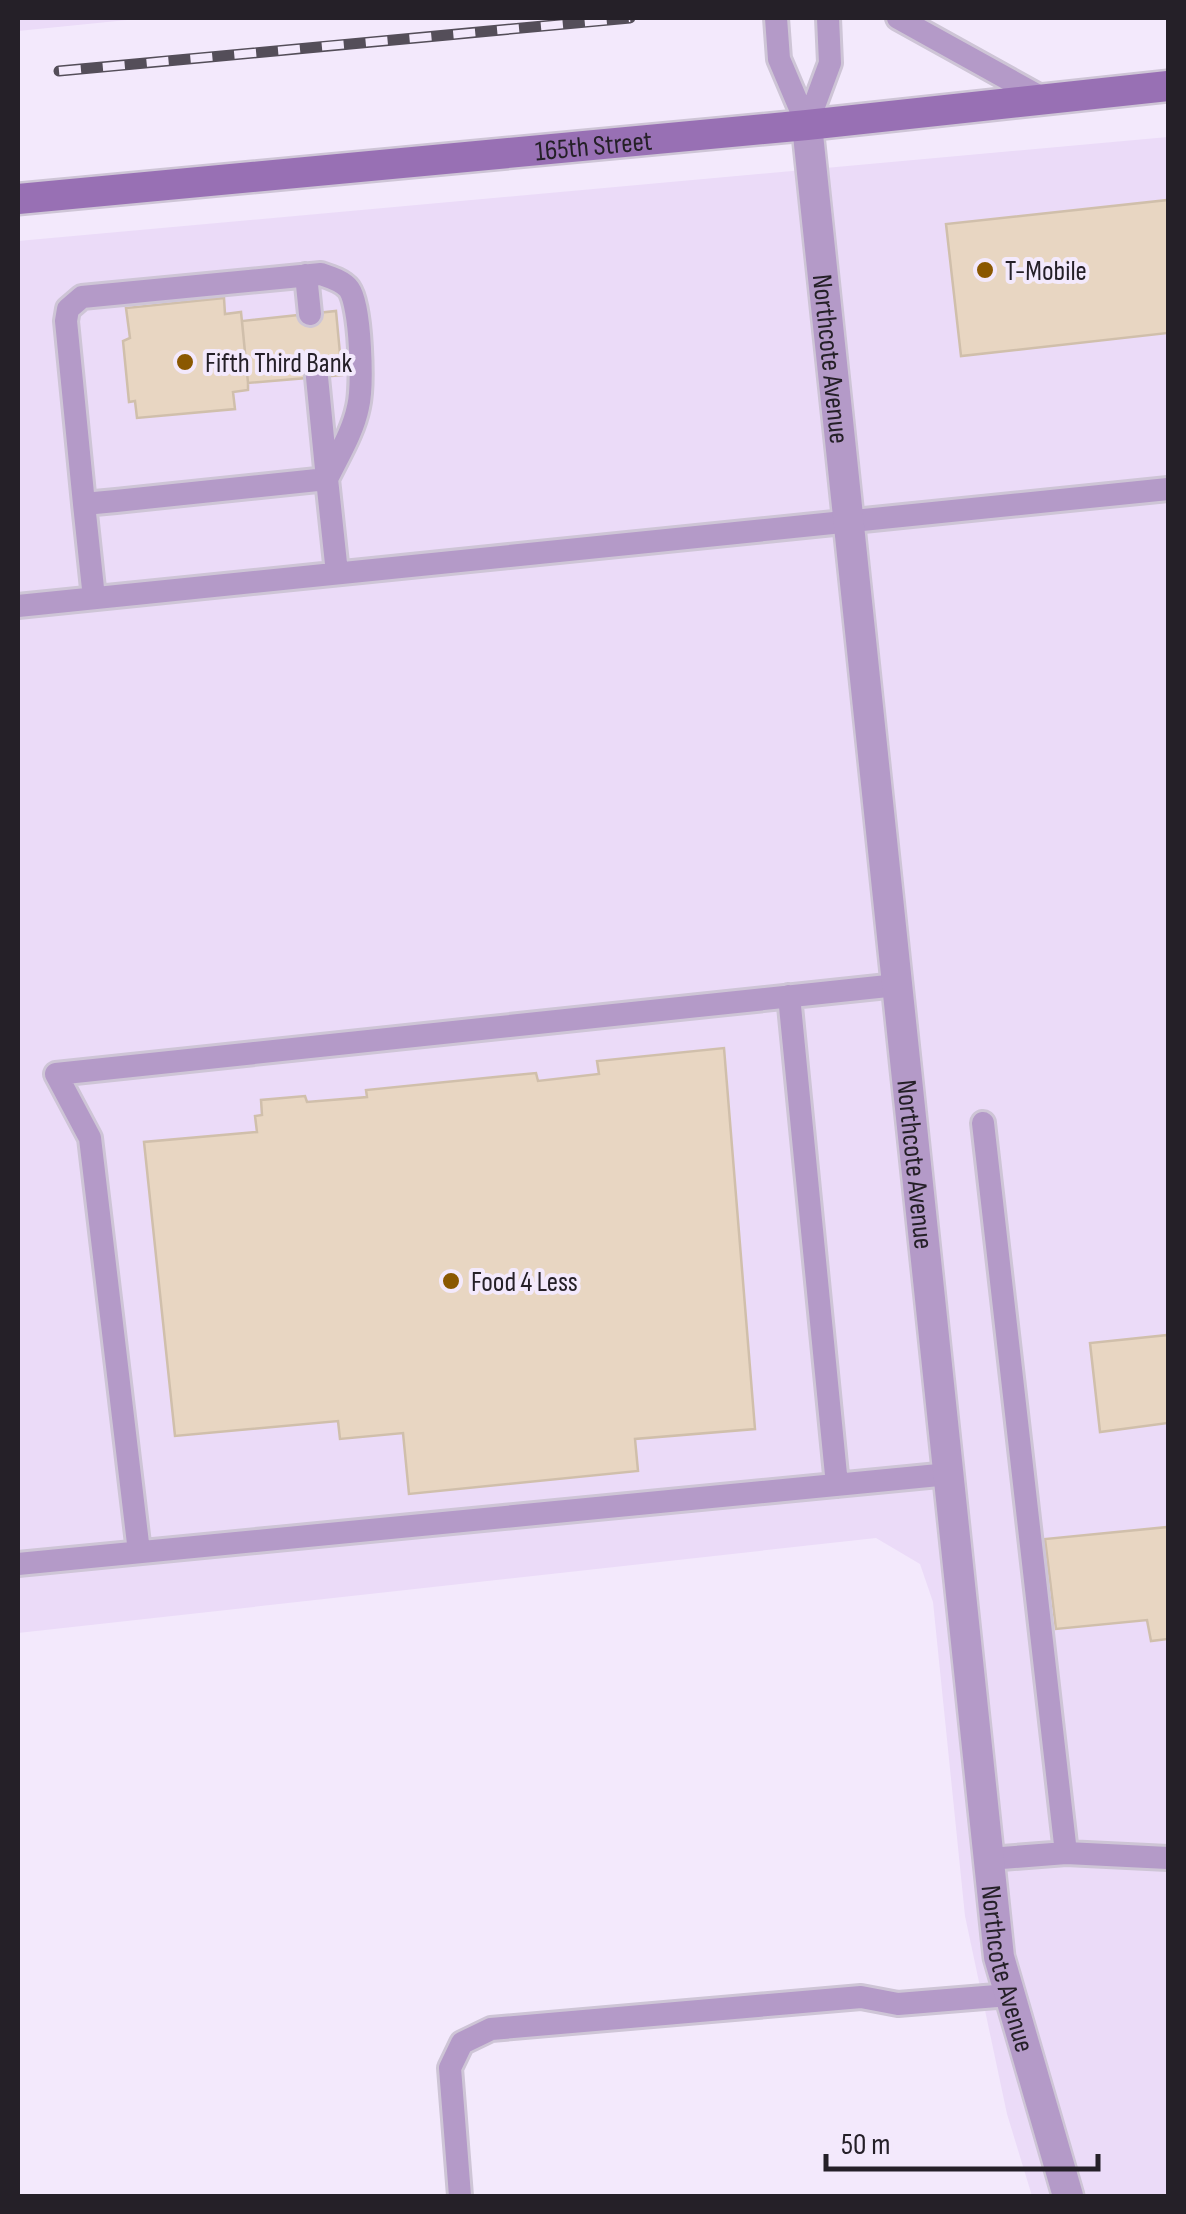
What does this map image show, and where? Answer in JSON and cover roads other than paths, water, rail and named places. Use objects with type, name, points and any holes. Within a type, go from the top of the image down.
[{"type":"main road","name":"165th Street","points":[[18,199],[806,126],[1168,86]]},
{"type":"street","name":"Northcote Avenue","points":[[806,126],[1000,1957],[1068,2196]]},
{"type":"lane","points":[[776,18],[779,59],[806,126]]},
{"type":"lane","points":[[806,126],[830,63],[828,18]]},
{"type":"lane","points":[[898,18],[1044,99]]},
{"type":"lane","points":[[94,598],[66,321],[68,310],[82,297],[306,275],[321,274],[335,279],[349,290],[358,324],[360,375],[358,407],[350,432],[326,479]]},
{"type":"lane","points":[[306,275],[310,314]]},
{"type":"lane","points":[[317,377],[338,573]]},
{"type":"lane","points":[[84,504],[326,479]]},
{"type":"lane","points":[[18,606],[1168,488]]},
{"type":"lane","points":[[139,1552],[90,1138],[56,1074],[897,984]]},
{"type":"lane","points":[[789,996],[836,1486]]},
{"type":"lane","points":[[984,1124],[1066,1852]]},
{"type":"lane","points":[[18,1564],[949,1474]]},
{"type":"lane","points":[[989,1860],[1066,1852],[1168,1858]]},
{"type":"lane","points":[[460,2196],[450,2068],[462,2042],[491,2028],[862,1997],[898,2004],[1010,1995]]},
{"type":"railway","points":[[59,71],[630,18]]},
{"type":"place","name":"T-Mobile","points":[[985,270]]},
{"type":"place","name":"Fifth Third Bank","points":[[185,362]]},
{"type":"place","name":"Food 4 Less","points":[[451,1281]]}]
